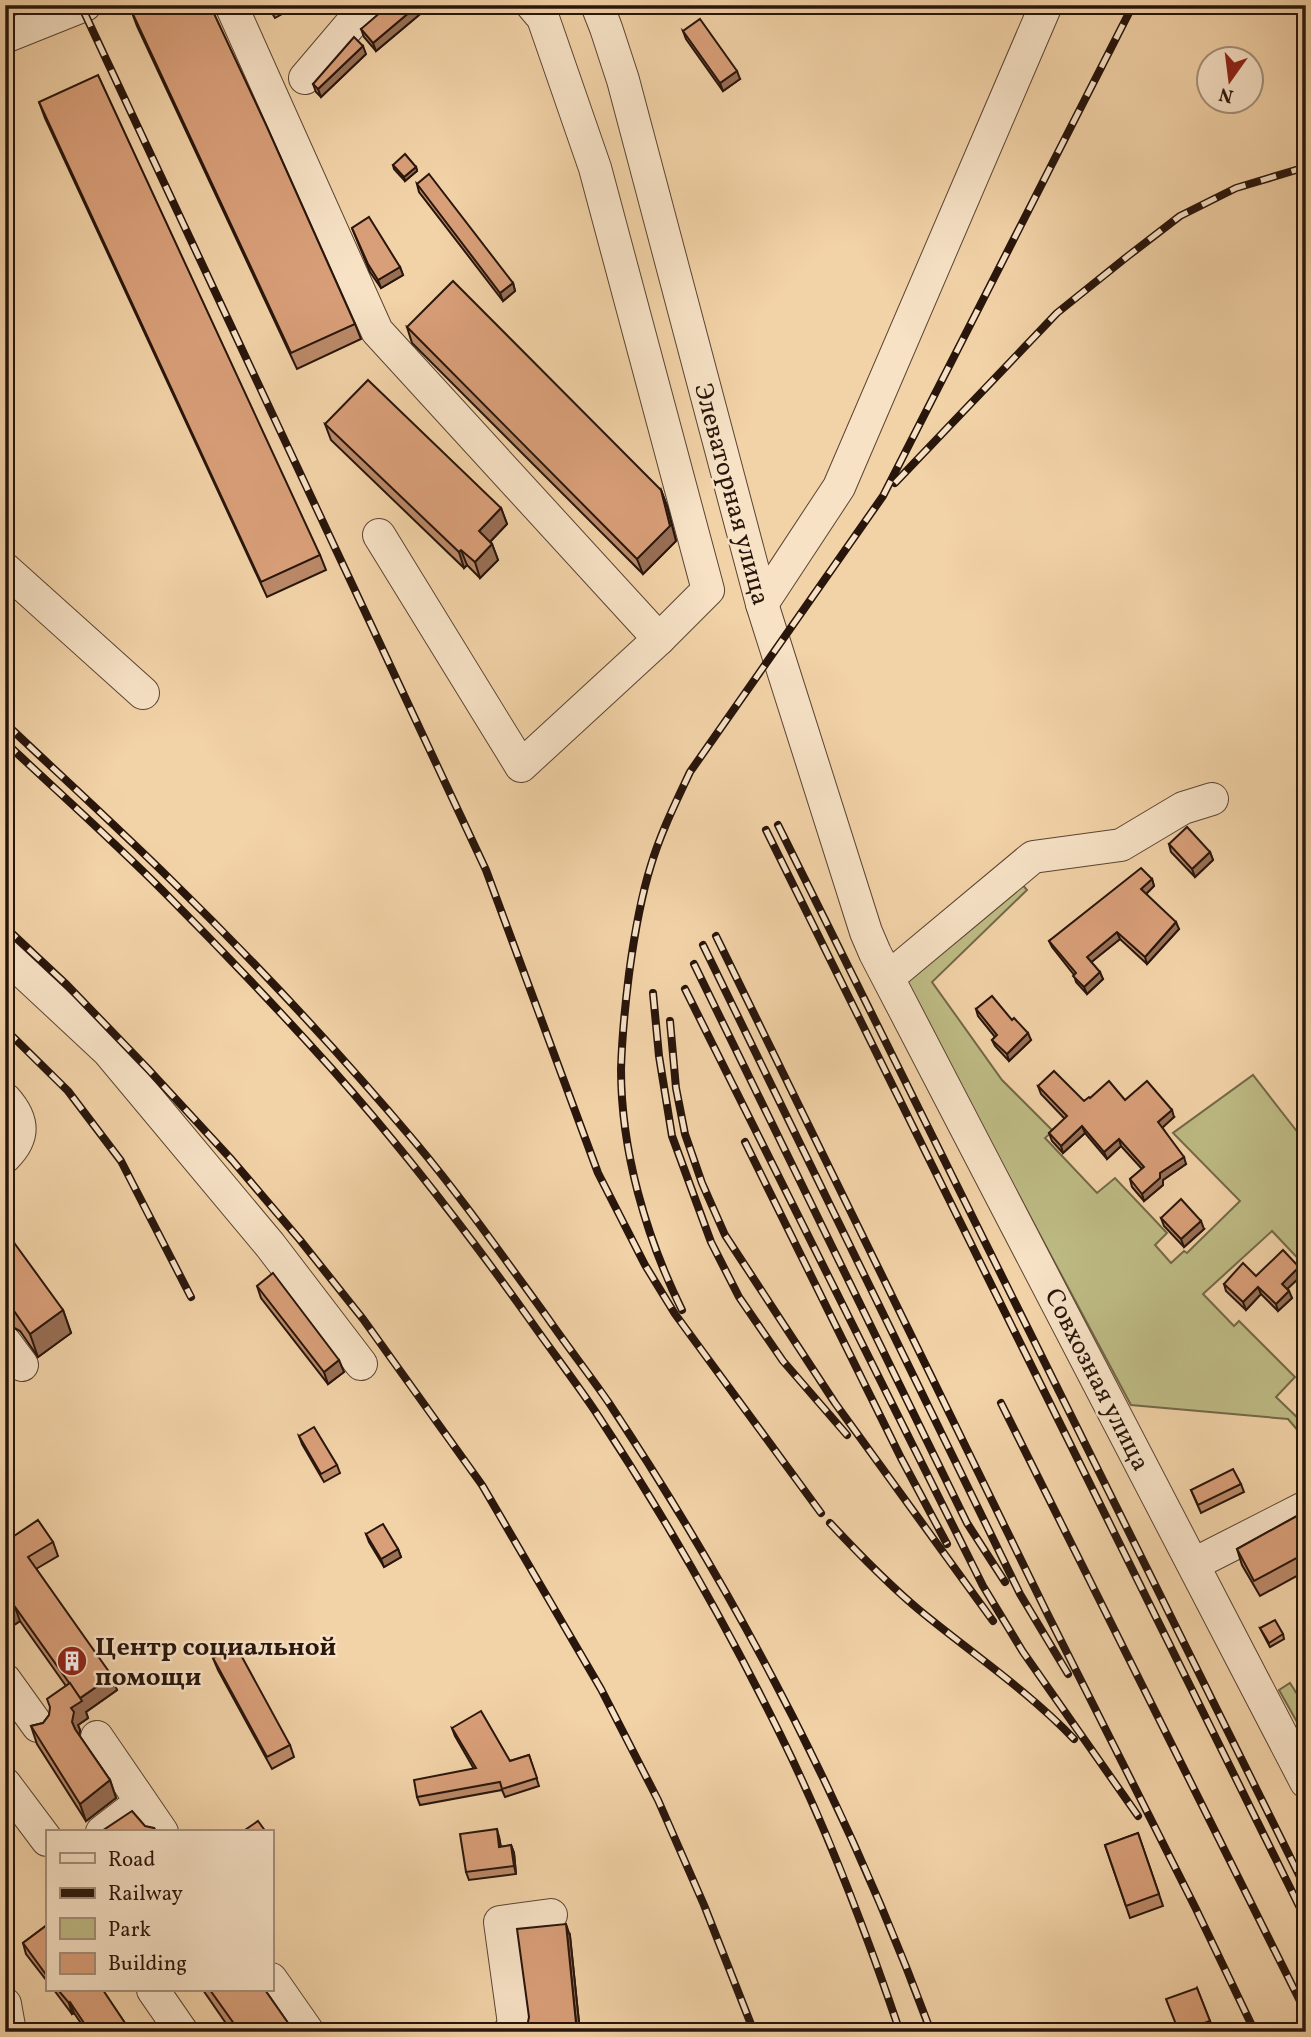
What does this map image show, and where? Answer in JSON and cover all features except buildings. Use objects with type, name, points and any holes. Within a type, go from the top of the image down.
[{"type":"street","points":[[5,37],[85,5]]},
{"type":"street","points":[[231,5],[377,331],[659,639]]},
{"type":"street","points":[[305,78],[367,5]]},
{"type":"street","points":[[379,535],[521,766],[708,590],[595,168],[543,18],[532,5]]},
{"type":"street","name":"Элеваторная улица","points":[[597,5],[622,80],[762,604],[866,932],[889,977]]},
{"type":"street","points":[[762,604],[839,487],[1046,5]]},
{"type":"street","points":[[5,569],[143,693]]},
{"type":"street","points":[[889,977],[1033,857],[1121,845],[1183,808],[1212,799]]},
{"type":"street","points":[[8,963],[108,1051],[270,1245],[361,1364]]},
{"type":"street","name":"Совхозная улица","points":[[889,977],[1306,1782]]},
{"type":"street","points":[[5,1099],[15,1110],[20,1130],[19,1140],[5,1157]]},
{"type":"street","points":[[1194,1564],[1306,1507]]},
{"type":"street","points":[[7,1686],[38,1726]]},
{"type":"street","points":[[97,1737],[161,1830]]},
{"type":"street","points":[[5,1784],[46,1839]]},
{"type":"street","points":[[105,1830],[141,1802]]},
{"type":"street","points":[[509,2032],[515,2031],[500,1922],[551,1915]]},
{"type":"street","points":[[273,1982],[308,2032]]},
{"type":"street","points":[[154,1992],[182,2032]]},
{"type":"street","points":[[5,2004],[10,2032]]},
{"type":"green space","points":[[1020,882],[1027,890],[932,982],[1002,1080],[1053,1131],[1045,1138],[1097,1193],[1115,1178],[1167,1233],[1155,1245],[1171,1263],[1184,1251],[1187,1253],[1240,1201],[1173,1133],[1253,1075],[1306,1143],[1306,1267],[1272,1231],[1203,1294],[1234,1326],[1239,1321],[1295,1377],[1276,1397],[1306,1426],[1306,1440],[1288,1419],[1131,1405],[903,979]]},
{"type":"green space","points":[[1290,1683],[1306,1708],[1306,1738],[1279,1690]]},
{"type":"railway","points":[[682,1310],[657,1253],[638,1193],[625,1131],[622,1100],[622,1045],[629,974],[635,932],[655,853],[690,772],[883,496],[1133,5]]},
{"type":"railway","points":[[84,12],[486,870],[598,1173],[645,1265],[675,1314],[821,1513]]},
{"type":"railway","points":[[895,483],[1057,313],[1180,216],[1236,188],[1306,167]]},
{"type":"railway","points":[[5,723],[203,911],[356,1074],[449,1185],[601,1392],[703,1553],[788,1708],[865,1868],[931,2032]]},
{"type":"railway","points":[[5,742],[162,890],[332,1069],[459,1223],[587,1399],[693,1570],[781,1736],[815,1808],[845,1882],[900,2032]]},
{"type":"railway","points":[[778,825],[1306,1889]]},
{"type":"railway","points":[[766,830],[1306,1920]]},
{"type":"railway","points":[[5,927],[67,985],[232,1160],[363,1319],[482,1485],[601,1689],[658,1800],[704,1905],[754,2032]]},
{"type":"railway","points":[[716,936],[1255,2032]]},
{"type":"railway","points":[[703,945],[1020,1594],[1068,1674]]},
{"type":"railway","points":[[694,964],[967,1523],[1005,1582]]},
{"type":"railway","points":[[685,989],[983,1586],[1023,1652],[1138,1816]]},
{"type":"railway","points":[[653,993],[659,1056],[672,1136],[711,1242],[739,1297],[783,1361],[847,1435]]},
{"type":"railway","points":[[670,1021],[676,1088],[685,1134],[702,1183],[725,1235],[835,1403],[993,1621]]},
{"type":"railway","points":[[5,1029],[68,1091],[121,1161],[191,1297]]},
{"type":"railway","points":[[745,1142],[901,1458],[947,1544]]},
{"type":"railway","points":[[1001,1403],[1306,2013]]},
{"type":"railway","points":[[830,1523],[906,1599],[1018,1688],[1074,1739]]},
{"type":"place","name":"Центр социальной помощи","points":[[72,1661]]}]
